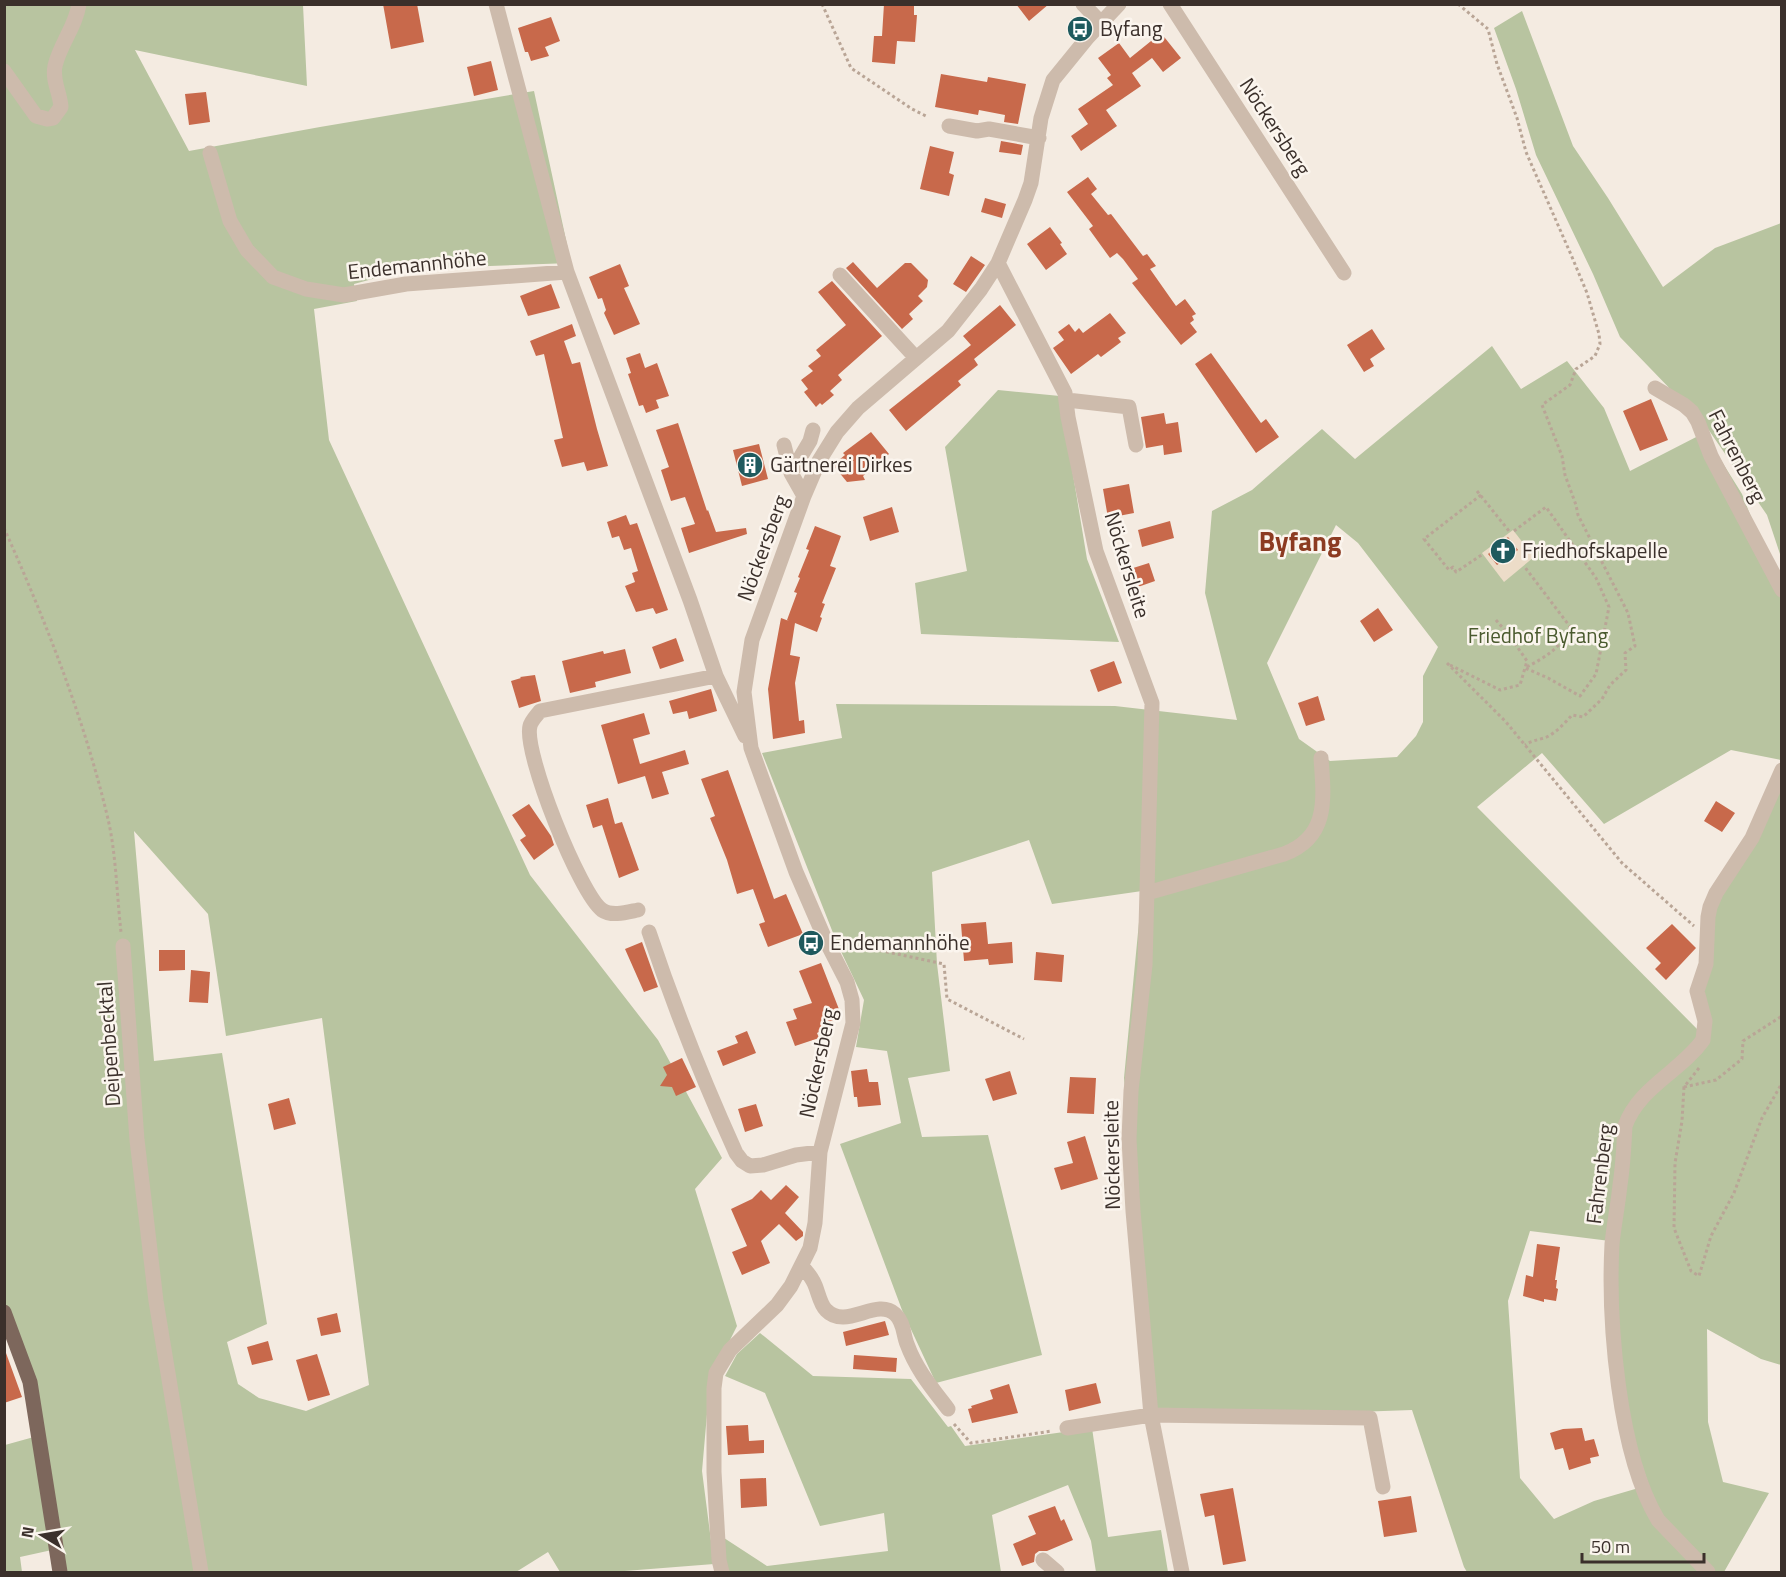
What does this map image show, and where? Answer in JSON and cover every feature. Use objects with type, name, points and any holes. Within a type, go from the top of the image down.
[{"type":"main road","points":[[4,1312],[30,1382],[60,1572]]},
{"type":"street","points":[[4,72],[36,116],[53,118],[61,107],[54,78],[55,65],[76,17],[79,4]]},
{"type":"street","points":[[496,4],[567,272],[690,600],[716,676],[751,748]]},
{"type":"street","points":[[1083,4],[1102,24]]},
{"type":"street","name":"Nöckersberg","points":[[722,1572],[719,1560],[714,1472],[716,1373],[730,1350],[777,1305],[802,1266],[810,1248],[815,1224],[820,1152],[853,1023],[852,1000],[847,982],[825,939],[796,872],[751,748],[744,692],[752,640],[819,461],[837,432],[858,408],[948,331],[998,263],[1031,183],[1041,118],[1053,81],[1088,37],[1119,4]]},
{"type":"street","name":"Nöckersberg","points":[[1170,4],[1344,273]]},
{"type":"street","points":[[949,126],[977,131],[989,129],[1039,138]]},
{"type":"street","name":"Endemannhöhe","points":[[210,153],[230,221],[247,250],[273,277],[306,289],[344,295],[406,284],[567,272]]},
{"type":"street","name":"Nöckersleite","points":[[998,263],[1067,400],[1068,417],[1096,551],[1152,703],[1145,966],[1129,1118],[1133,1210],[1150,1415],[1182,1572]]},
{"type":"street","points":[[840,275],[916,358]]},
{"type":"street","name":"Fahrenberg","points":[[1655,388],[1692,412],[1721,475],[1782,590]]},
{"type":"street","points":[[1067,400],[1129,407],[1136,445]]},
{"type":"street","points":[[791,473],[810,441],[813,430]]},
{"type":"street","points":[[784,445],[791,473],[804,496]]},
{"type":"street","points":[[638,910],[612,914],[602,910],[578,877],[541,783],[530,747],[530,726],[540,711],[716,676]]},
{"type":"street","points":[[1147,893],[1284,854],[1308,841],[1315,831],[1322,802],[1321,758]]},
{"type":"street","name":"Fahrenberg","points":[[1708,1572],[1658,1520],[1635,1463],[1624,1417],[1613,1325],[1612,1242],[1625,1126],[1645,1094],[1703,1040],[1705,1022],[1697,991],[1706,964],[1710,907],[1716,893],[1752,838],[1782,770]]},
{"type":"street","points":[[649,932],[696,1063],[736,1153],[742,1161],[750,1166],[763,1165],[795,1155],[820,1152]]},
{"type":"street","name":"Deipenbecktal","points":[[123,946],[137,1140],[156,1301],[201,1572]]},
{"type":"street","points":[[802,1266],[813,1281],[826,1310],[837,1316],[847,1317],[882,1308],[894,1312],[901,1320],[906,1342],[917,1367],[948,1409]]},
{"type":"street","points":[[1067,1428],[1150,1415],[1370,1418],[1383,1487]]},
{"type":"street","points":[[1043,1560],[1057,1572]]},
{"type":"path","points":[[822,4],[851,69],[928,117]]},
{"type":"path","points":[[1458,4],[1488,29],[1526,152],[1572,257],[1597,326],[1600,344],[1595,356],[1576,369],[1570,385],[1542,405],[1562,456],[1564,475],[1578,515],[1628,613],[1635,646],[1625,653],[1626,669],[1610,685],[1602,699],[1583,717],[1572,715],[1546,738],[1533,740],[1524,745]]},
{"type":"path","points":[[1478,491],[1512,531],[1546,507],[1596,578],[1609,607],[1596,674],[1580,696],[1525,668]]},
{"type":"path","points":[[1481,495],[1424,539],[1449,570],[1453,567],[1456,572],[1483,554]]},
{"type":"path","points":[[4,528],[39,606],[82,728],[108,821],[123,946]]},
{"type":"path","points":[[1524,566],[1571,628],[1560,645],[1525,668]]},
{"type":"path","points":[[1495,619],[1527,661],[1520,685],[1500,690],[1447,663],[1506,722],[1622,863],[1694,927]]},
{"type":"path","points":[[825,939],[944,964],[947,999],[1024,1039]]},
{"type":"path","points":[[1684,1087],[1716,1080],[1742,1059],[1743,1041],[1782,1016]]},
{"type":"path","points":[[1702,1062],[1684,1087],[1682,1121],[1675,1163],[1674,1228],[1691,1271],[1699,1276],[1711,1236],[1734,1193],[1762,1118],[1782,1083]]},
{"type":"path","points":[[948,1409],[942,1411],[971,1443],[1067,1428]]},
{"type":"green space","points":[[4,5],[303,5],[307,86],[135,50],[189,151],[534,91],[571,263],[409,269],[354,284],[357,301],[314,309],[329,440],[530,875],[658,1040],[722,1158],[695,1189],[737,1326],[710,1380],[702,1471],[714,1564],[612,1572],[560,1572],[548,1552],[516,1572],[66,1572],[51,1472],[4,1308]],"holes":[[[134,831],[208,914],[226,1036],[322,1018],[369,1385],[306,1411],[259,1398],[238,1384],[227,1342],[267,1324],[222,1053],[154,1061]]]},
{"type":"green space","points":[[1522,11],[1573,146],[1663,287],[1715,248],[1781,223],[1781,557],[1767,515],[1706,426],[1620,337],[1593,274],[1536,155],[1494,28]]},
{"type":"green space","name":"Friedhof Byfang","points":[[1492,346],[1521,389],[1567,361],[1604,408],[1630,471],[1704,433],[1742,494],[1781,593],[1781,760],[1731,750],[1604,824],[1542,753],[1477,807],[1702,1034],[1632,1107],[1610,1241],[1530,1231],[1508,1301],[1520,1478],[1554,1519],[1594,1501],[1642,1487],[1705,1572],[1467,1572],[1412,1410],[1155,1419],[1124,1078],[1142,891],[1052,904],[1029,840],[932,872],[937,964],[950,1071],[908,1078],[922,1137],[988,1135],[1042,1355],[936,1383],[902,1310],[840,1144],[901,1123],[887,1051],[856,1047],[864,1000],[837,943],[762,753],[842,738],[836,704],[1115,706],[1237,720],[1205,593],[1212,511],[1252,490],[1322,429],[1355,459]],"holes":[[[1336,525],[1358,543],[1438,647],[1423,676],[1423,722],[1416,736],[1397,757],[1330,761],[1299,739],[1267,663]]]},
{"type":"green space","points":[[998,390],[1060,396],[1087,559],[1119,642],[921,634],[915,583],[967,571],[945,447]]},
{"type":"green space","points":[[1781,776],[1781,1365],[1761,1359],[1707,1329],[1708,1422],[1723,1482],[1769,1493],[1724,1572],[1712,1572],[1660,1519],[1626,1417],[1614,1269],[1631,1116],[1701,1046],[1699,991],[1710,917]]},
{"type":"green space","points":[[760,1333],[813,1376],[911,1379],[965,1446],[1092,1428],[1108,1537],[1161,1530],[1168,1572],[1096,1572],[1091,1541],[1068,1485],[992,1515],[1001,1572],[727,1572],[721,1536],[767,1566],[888,1551],[884,1513],[820,1526],[765,1393],[725,1376],[737,1354]]},
{"type":"green space","points":[[41,1435],[61,1548],[20,1557],[22,1572],[5,1572],[5,1445]]},
{"type":"shaded area","points":[[1513,530],[1534,557],[1504,582],[1482,553]]},
{"type":"building","points":[[383,4],[417,4],[424,42],[391,49]]},
{"type":"building","points":[[884,4],[914,4],[914,15],[917,15],[915,42],[897,41],[895,64],[872,62],[874,36],[882,36]]},
{"type":"building","points":[[1016,4],[1049,4],[1029,21]]},
{"type":"building","points":[[551,17],[560,41],[545,47],[549,56],[531,61],[528,52],[525,52],[518,28]]},
{"type":"building","points":[[1161,33],[1181,58],[1163,72],[1152,58],[1132,73],[1141,86],[1106,110],[1117,126],[1081,151],[1071,136],[1088,124],[1078,109],[1113,85],[1107,78],[1111,75],[1098,58],[1119,43],[1130,58]]},
{"type":"building","points":[[491,61],[498,90],[474,96],[467,67]]},
{"type":"building","points":[[941,74],[987,82],[988,77],[1026,84],[1018,124],[1004,122],[1005,115],[979,110],[978,115],[935,107]]},
{"type":"building","points":[[206,92],[210,122],[189,125],[185,94]]},
{"type":"building","points":[[1001,141],[1023,145],[1021,155],[999,152]]},
{"type":"building","points":[[930,146],[954,152],[949,173],[954,175],[949,196],[920,189]]},
{"type":"building","points":[[1088,177],[1097,189],[1091,194],[1108,215],[1111,214],[1143,256],[1147,254],[1156,266],[1150,269],[1176,306],[1185,299],[1196,314],[1192,316],[1194,320],[1190,323],[1197,332],[1181,345],[1132,283],[1138,279],[1123,259],[1117,253],[1110,258],[1089,229],[1093,226],[1067,192]]},
{"type":"building","points":[[985,198],[1006,204],[1002,218],[981,212]]},
{"type":"building","points":[[1050,227],[1067,254],[1046,270],[1027,244]]},
{"type":"building","points":[[971,256],[985,265],[966,292],[953,284]]},
{"type":"building","points":[[853,262],[877,288],[905,263],[911,263],[928,280],[927,287],[918,296],[923,301],[909,314],[913,319],[902,329],[846,268]]},
{"type":"building","points":[[620,264],[629,286],[624,288],[640,324],[614,335],[604,313],[606,310],[602,298],[598,299],[589,277]]},
{"type":"building","points":[[832,281],[882,336],[838,375],[842,380],[830,391],[834,395],[816,407],[804,392],[808,389],[801,380],[813,371],[808,366],[821,356],[816,350],[846,325],[818,292]]},
{"type":"building","points":[[551,284],[560,308],[528,316],[520,296]]},
{"type":"building","points":[[1000,305],[1016,325],[974,359],[978,365],[958,381],[961,385],[906,431],[889,410],[971,345],[963,336]]},
{"type":"building","points":[[1110,313],[1126,333],[1118,338],[1121,342],[1101,357],[1098,354],[1071,374],[1053,348],[1064,340],[1058,332],[1069,324],[1075,332],[1079,328],[1083,333]]},
{"type":"building","points":[[572,324],[576,336],[564,341],[572,364],[580,362],[608,466],[587,471],[584,462],[562,467],[554,440],[563,438],[544,354],[536,356],[530,341]]},
{"type":"building","points":[[1372,329],[1385,349],[1370,359],[1374,366],[1364,372],[1347,345]]},
{"type":"building","points":[[640,353],[645,368],[657,363],[669,396],[656,400],[659,408],[646,413],[643,405],[639,406],[628,374],[631,373],[626,358]]},
{"type":"building","points":[[1211,353],[1261,423],[1266,419],[1279,437],[1256,453],[1195,364]]},
{"type":"building","points":[[1651,399],[1668,440],[1640,451],[1623,411]]},
{"type":"building","points":[[1164,413],[1166,424],[1178,422],[1182,452],[1164,455],[1163,445],[1146,448],[1141,417]]},
{"type":"building","points":[[678,423],[716,532],[746,528],[747,534],[689,553],[681,528],[695,524],[685,497],[671,501],[661,470],[669,467],[656,430]]},
{"type":"building","points":[[871,432],[889,454],[863,476],[865,480],[847,482],[833,465],[845,455],[843,453]]},
{"type":"building","name":"Gärtnerei Dirkes","points":[[759,444],[768,479],[742,486],[733,450]]},
{"type":"building","points":[[1129,484],[1134,513],[1108,518],[1103,489]]},
{"type":"building","points":[[892,507],[899,532],[870,541],[863,517]]},
{"type":"building","points":[[626,515],[630,525],[637,523],[668,610],[656,614],[653,608],[636,612],[625,586],[635,582],[632,573],[638,571],[631,548],[624,550],[619,536],[612,538],[607,522]]},
{"type":"building","points":[[1170,521],[1174,538],[1142,547],[1138,530]]},
{"type":"building","points":[[815,526],[841,536],[830,566],[836,568],[822,603],[825,604],[817,632],[795,623],[790,655],[800,657],[795,683],[799,721],[804,720],[805,733],[773,739],[768,689],[781,618],[789,621],[787,620],[797,593],[794,592],[800,578],[798,577],[809,550],[806,549]]},
{"type":"building","name":"Friedhofskapelle","points":[[1508,537],[1518,550],[1497,565],[1488,554]]},
{"type":"building","points":[[1149,563],[1155,581],[1135,588],[1130,569]]},
{"type":"building","points":[[1378,608],[1393,630],[1374,642],[1360,621]]},
{"type":"building","points":[[676,638],[684,661],[660,669],[652,647]]},
{"type":"building","points":[[625,649],[631,673],[595,682],[596,687],[570,693],[562,661],[603,651],[604,654]]},
{"type":"building","points":[[1114,661],[1122,683],[1098,692],[1090,670]]},
{"type":"building","points":[[535,675],[541,701],[519,708],[511,681]]},
{"type":"building","points":[[711,689],[717,711],[689,719],[687,711],[673,714],[669,701]]},
{"type":"building","points":[[1318,696],[1325,720],[1306,726],[1298,703]]},
{"type":"building","points":[[644,713],[650,734],[633,739],[640,764],[685,750],[689,764],[662,772],[669,794],[652,799],[645,776],[618,784],[601,725]]},
{"type":"building","points":[[728,770],[774,899],[786,894],[803,934],[768,947],[759,924],[765,922],[753,889],[737,894],[727,860],[710,818],[715,816],[701,779]]},
{"type":"building","points":[[608,798],[615,824],[622,822],[639,870],[619,878],[602,825],[593,828],[586,805]]},
{"type":"building","points":[[1716,801],[1735,813],[1722,832],[1704,821]]},
{"type":"building","points":[[529,804],[551,836],[554,845],[534,860],[520,840],[526,836],[512,815]]},
{"type":"building","points":[[986,922],[988,944],[1012,942],[1013,963],[989,965],[988,959],[964,961],[961,924]]},
{"type":"building","points":[[1672,924],[1696,948],[1666,980],[1655,969],[1661,963],[1646,948]]},
{"type":"building","points":[[642,942],[658,987],[644,992],[625,949]]},
{"type":"building","points":[[159,950],[185,950],[185,970],[159,971]]},
{"type":"building","points":[[1036,952],[1064,955],[1062,982],[1034,980]]},
{"type":"building","points":[[821,963],[842,1017],[823,1024],[825,1029],[817,1033],[819,1038],[795,1046],[786,1022],[797,1019],[793,1009],[812,1003],[799,971]]},
{"type":"building","points":[[191,970],[210,972],[208,1003],[189,1002]]},
{"type":"building","points":[[747,1031],[756,1053],[723,1066],[717,1051],[738,1043],[735,1036]]},
{"type":"building","points":[[682,1058],[696,1087],[676,1096],[672,1087],[660,1086],[667,1075],[663,1067]]},
{"type":"building","points":[[867,1069],[869,1082],[878,1082],[881,1105],[858,1107],[857,1097],[854,1097],[851,1071]]},
{"type":"building","points":[[1010,1071],[1017,1094],[993,1101],[985,1079]]},
{"type":"building","points":[[1070,1077],[1096,1078],[1094,1114],[1067,1113]]},
{"type":"building","points":[[289,1098],[296,1124],[274,1130],[268,1104]]},
{"type":"building","points":[[756,1104],[763,1126],[745,1132],[738,1109]]},
{"type":"building","points":[[1085,1136],[1098,1179],[1061,1190],[1054,1168],[1073,1163],[1067,1142]]},
{"type":"building","points":[[786,1185],[799,1197],[785,1213],[803,1232],[803,1236],[796,1241],[779,1224],[761,1241],[770,1263],[742,1275],[732,1252],[747,1246],[731,1209],[752,1199],[761,1190],[771,1200]]},
{"type":"building","points":[[1537,1244],[1560,1247],[1555,1280],[1557,1280],[1556,1288],[1558,1289],[1556,1301],[1544,1299],[1544,1302],[1523,1296],[1526,1275],[1533,1277]]},
{"type":"building","points":[[337,1313],[341,1332],[321,1336],[317,1318]]},
{"type":"building","points":[[885,1321],[889,1335],[846,1346],[843,1332]]},
{"type":"building","points":[[268,1341],[273,1360],[252,1365],[247,1347]]},
{"type":"building","points":[[6,1353],[22,1397],[4,1403],[4,1354]]},
{"type":"building","points":[[317,1354],[330,1395],[308,1401],[296,1360]]},
{"type":"building","points":[[854,1355],[897,1358],[896,1372],[853,1369]]},
{"type":"building","points":[[1096,1383],[1101,1403],[1069,1411],[1065,1390]]},
{"type":"building","points":[[1009,1384],[1018,1413],[972,1423],[968,1409],[993,1399],[990,1390]]},
{"type":"building","points":[[748,1425],[749,1441],[764,1440],[764,1453],[728,1455],[726,1426]]},
{"type":"building","points":[[1582,1428],[1585,1441],[1594,1439],[1599,1456],[1590,1458],[1591,1463],[1569,1470],[1563,1448],[1555,1450],[1550,1433],[1563,1429]]},
{"type":"building","points":[[766,1478],[767,1506],[741,1508],[740,1479]]},
{"type":"building","points":[[1233,1488],[1246,1561],[1223,1565],[1214,1515],[1205,1517],[1200,1494]]},
{"type":"building","points":[[1411,1496],[1417,1532],[1384,1537],[1378,1501]]},
{"type":"building","points":[[1055,1506],[1061,1521],[1064,1519],[1073,1540],[1047,1551],[1039,1551],[1035,1554],[1034,1562],[1022,1566],[1013,1544],[1036,1534],[1028,1516]]},
{"type":"place","name":"Byfang","points":[[1080,29]]},
{"type":"place","name":"Gärtnerei Dirkes","points":[[750,465]]},
{"type":"place","name":"Friedhofskapelle","points":[[1503,551]]},
{"type":"place","name":"Endemannhöhe","points":[[811,943]]},
{"type":"district","name":"Byfang","points":[[1300,542]]}]
